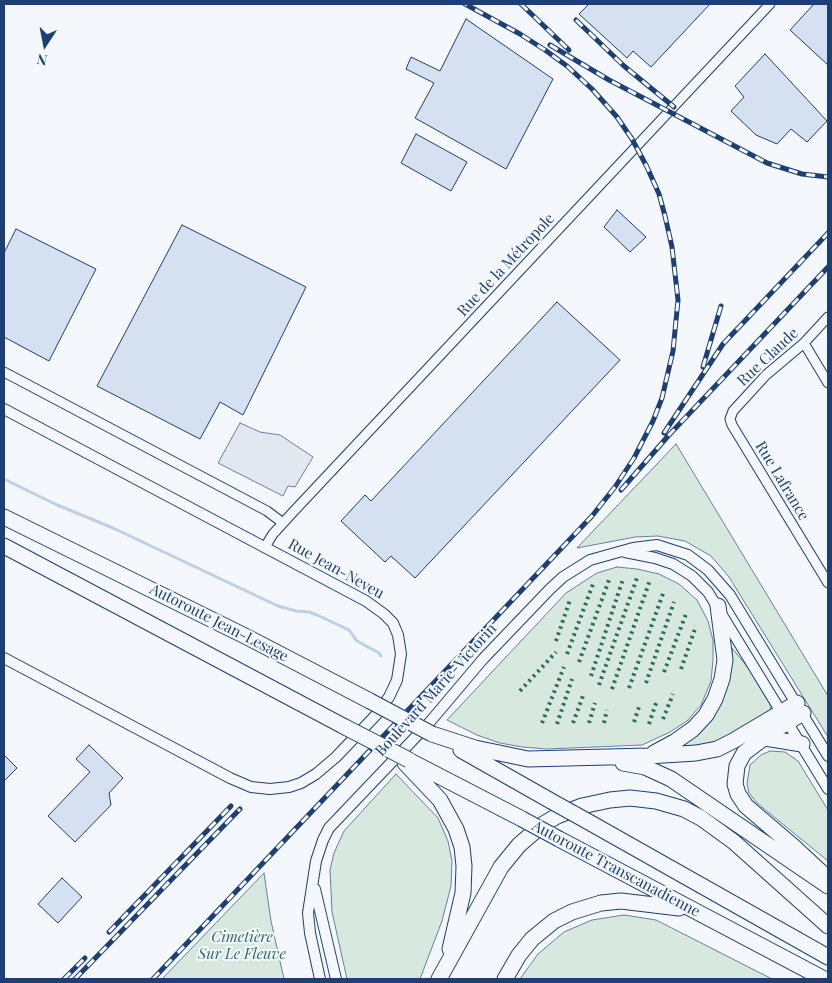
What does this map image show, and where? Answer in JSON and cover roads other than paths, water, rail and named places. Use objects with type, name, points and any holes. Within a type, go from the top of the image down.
[{"type":"highway","name":"Autoroute Jean-Lesage","points":[[4,517],[233,630],[432,734]]},
{"type":"highway","name":"Autoroute Jean-Lesage","points":[[4,546],[403,758]]},
{"type":"highway","points":[[648,756],[676,742],[693,729],[706,715],[715,699],[722,679],[725,660],[718,606]]},
{"type":"highway","points":[[432,734],[475,748],[518,758],[542,760],[696,753],[717,749],[800,708]]},
{"type":"highway","points":[[785,717],[773,731],[748,750],[739,761],[735,775],[738,794],[749,810],[794,847],[828,879]]},
{"type":"highway","name":"Autoroute Transcanadienne","points":[[432,734],[828,957]]},
{"type":"highway","points":[[765,738],[792,744],[802,744]]},
{"type":"highway","points":[[403,758],[440,800],[456,829],[462,848],[464,866],[463,893],[446,965]]},
{"type":"highway","name":"Autoroute Transcanadienne","points":[[403,758],[824,979]]},
{"type":"highway","points":[[586,759],[619,762],[662,774],[692,792],[828,886]]},
{"type":"highway","points":[[439,979],[502,867],[528,836],[542,824],[564,812],[620,798],[646,799],[667,804],[692,813],[710,823],[828,926]]},
{"type":"highway","points":[[505,979],[519,955],[539,932],[562,916],[582,908],[601,902],[631,901],[693,910]]},
{"type":"street","name":"Rue de la Métropole","points":[[264,547],[283,523],[770,4]]},
{"type":"street","name":"Rue Claude","points":[[730,419],[733,411],[766,375],[804,343],[828,317]]},
{"type":"street","points":[[804,343],[828,382]]},
{"type":"street","name":"Rue Jean-Neveu","points":[[4,372],[267,510],[283,523]]},
{"type":"street","name":"Rue Jean-Neveu","points":[[4,409],[375,607],[393,623],[400,642],[401,660],[394,689],[386,701],[331,762],[301,783],[283,789],[270,789],[244,785],[4,658]]},
{"type":"street","name":"Rue Lafrance","points":[[730,419],[828,583]]},
{"type":"street","name":"Boulevard Marie-Victorin","points":[[320,979],[308,913],[320,846],[334,822],[562,577],[590,560],[619,551],[657,545],[688,555],[708,570],[730,595],[828,756]]},
{"type":"street","name":"Boulevard Marie-Victorin","points":[[619,551],[660,559],[679,567],[698,581],[718,606],[828,789]]},
{"type":"street","name":"Boulevard Marie-Victorin","points":[[313,883],[336,979]]},
{"type":"waterway","points":[[4,479],[278,606],[309,612],[349,630],[357,641],[381,656]]},
{"type":"railway","points":[[153,979],[592,516],[615,487],[634,458],[653,421],[662,398],[673,351],[678,300],[672,247],[665,216],[659,194],[647,167],[632,139],[617,117],[592,89],[567,66],[520,34],[465,4]]},
{"type":"railway","points":[[521,4],[569,50]]},
{"type":"railway","points":[[576,20],[624,66],[674,107]]},
{"type":"railway","points":[[550,45],[609,80],[767,163],[802,174],[828,177]]},
{"type":"railway","points":[[664,433],[723,344],[828,233]]},
{"type":"railway","points":[[621,490],[669,435],[828,267]]},
{"type":"railway","points":[[703,367],[721,306]]},
{"type":"railway","points":[[109,932],[231,806]]},
{"type":"railway","points":[[75,979],[240,809]]},
{"type":"railway","points":[[64,979],[85,958]]},
{"type":"park label","name":"Cimetière Sur Le Fleuve","points":[[242,946]]}]
